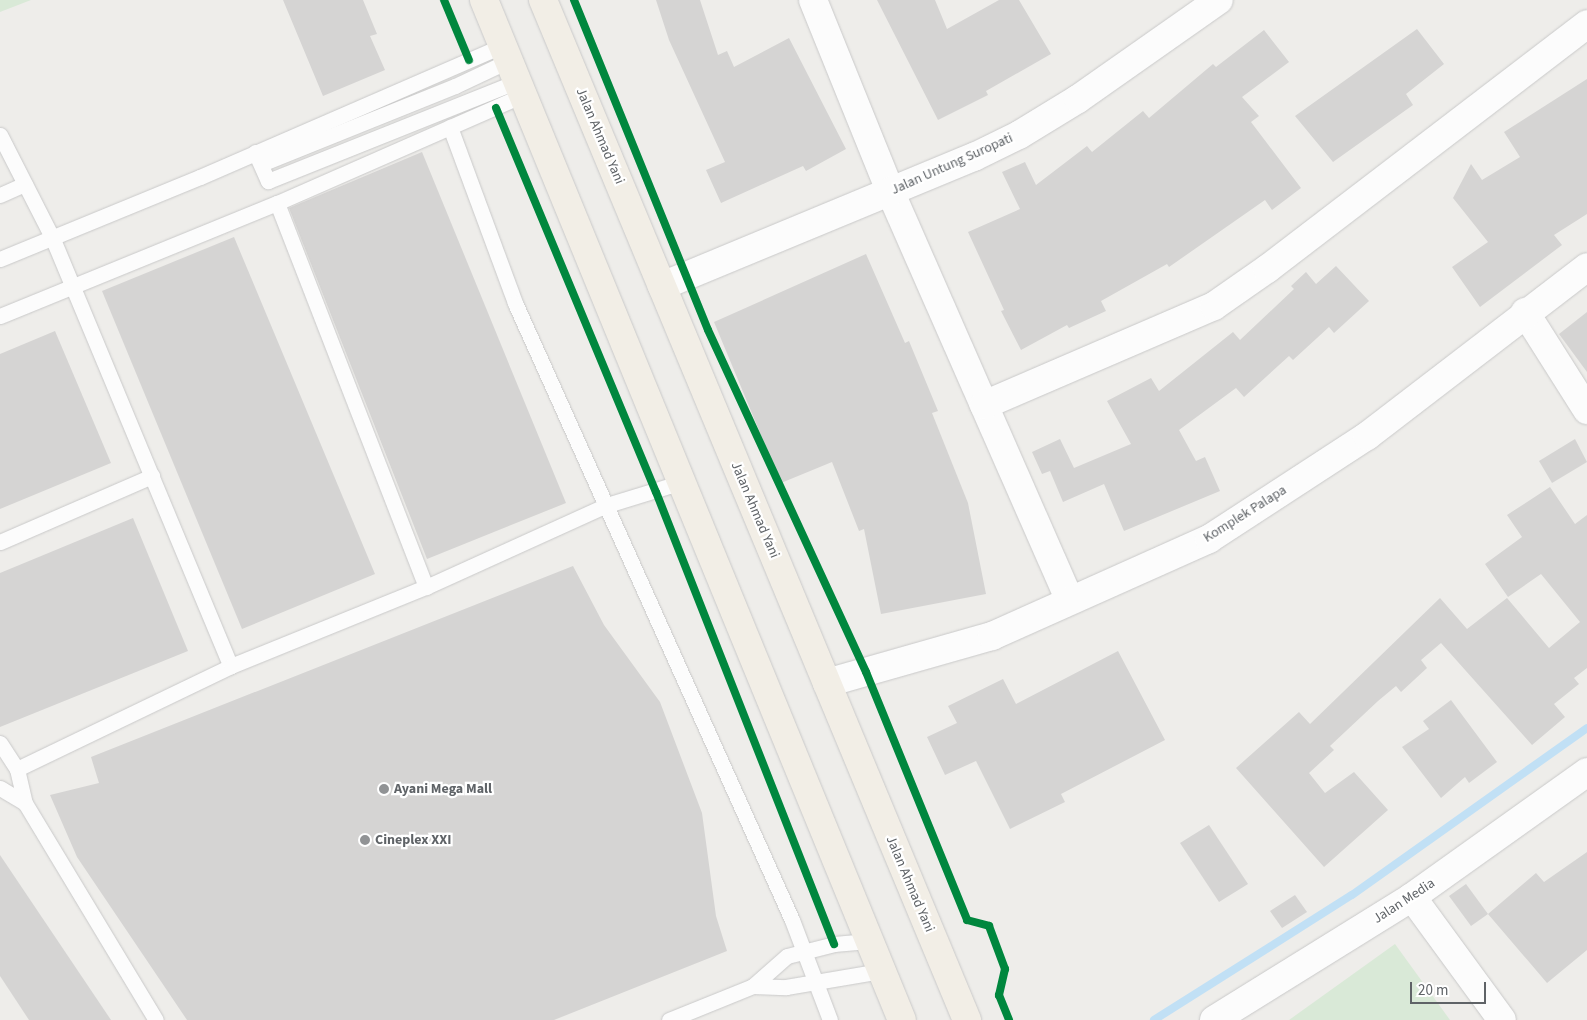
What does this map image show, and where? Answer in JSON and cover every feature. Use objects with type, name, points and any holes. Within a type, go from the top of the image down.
[{"type":"highway","points":[[484,0],[868,941],[902,1020]]},
{"type":"highway","name":"Jalan Ahmad Yani","points":[[543,0],[967,1020]]},
{"type":"street","points":[[813,0],[890,191],[1069,599]]},
{"type":"street","name":"Jalan Untung Suropati","points":[[662,286],[890,191],[1018,135],[1078,99],[1218,0]]},
{"type":"street","points":[[984,405],[1214,306],[1267,269],[1587,24]]},
{"type":"street","name":"Komplek Palapa","points":[[827,684],[992,636],[1069,599],[1209,539],[1367,436],[1525,312],[1587,267]]},
{"type":"street","points":[[1525,312],[1587,410]]},
{"type":"street","name":"Jalan Media","points":[[1214,1020],[1412,897],[1587,772]]},
{"type":"street","points":[[1412,897],[1502,1020]]},
{"type":"lane","points":[[0,316],[72,285],[277,204],[450,127],[514,70]]},
{"type":"lane","points":[[258,158],[268,181],[514,70]]},
{"type":"lane","points":[[0,259],[52,237],[258,158],[455,86],[514,70]]},
{"type":"lane","points":[[450,127],[515,303],[607,505],[804,950],[830,1020]]},
{"type":"lane","points":[[0,135],[52,237],[231,666]]},
{"type":"lane","points":[[0,195],[25,184]]},
{"type":"lane","points":[[277,204],[426,587]]},
{"type":"lane","points":[[0,542],[152,476]]},
{"type":"lane","points":[[17,769],[231,666],[426,587],[607,505],[682,482]]},
{"type":"lane","points":[[0,743],[17,769],[25,803],[156,1020]]},
{"type":"lane","points":[[0,788],[25,803]]},
{"type":"lane","points":[[754,986],[778,961],[804,950],[868,941]]},
{"type":"lane","points":[[669,1020],[754,986],[786,987],[881,971]]},
{"type":"green space","points":[[0,0],[31,0],[0,12]]},
{"type":"green space","points":[[1395,944],[1450,1020],[1289,1020]]},
{"type":"building","points":[[283,0],[363,0],[377,34],[370,36],[385,70],[323,96]]},
{"type":"building","points":[[656,0],[700,0],[718,55],[727,51],[734,67],[789,38],[846,149],[806,171],[803,166],[721,203],[706,170],[725,162],[669,40]]},
{"type":"building","points":[[877,0],[935,0],[947,29],[999,0],[1019,0],[1051,54],[986,91],[988,95],[938,120]]},
{"type":"building","points":[[1417,29],[1444,64],[1406,94],[1413,105],[1333,162],[1295,116]]},
{"type":"building","points":[[1264,30],[1289,62],[1242,97],[1259,116],[1251,122],[1301,188],[1272,210],[1265,200],[1169,267],[1167,264],[1101,301],[1106,311],[1069,328],[1067,325],[1021,350],[1001,311],[1004,310],[968,232],[1020,209],[1002,172],[1025,162],[1036,185],[1087,146],[1092,152],[1143,111],[1149,118],[1213,64],[1216,67]]},
{"type":"building","points":[[1587,79],[1587,214],[1554,235],[1562,245],[1480,307],[1452,267],[1488,242],[1453,198],[1471,164],[1482,180],[1520,157],[1504,132]]},
{"type":"building","points":[[422,152],[566,503],[427,559],[289,208]]},
{"type":"building","points":[[234,237],[375,574],[242,629],[102,291]]},
{"type":"building","points":[[866,254],[905,343],[909,341],[938,411],[932,413],[968,503],[986,594],[881,614],[864,529],[859,531],[832,462],[781,483],[714,322]]},
{"type":"building","points":[[1336,266],[1369,301],[1334,333],[1329,327],[1293,360],[1289,356],[1244,397],[1236,388],[1179,430],[1196,461],[1205,457],[1220,491],[1124,531],[1104,484],[1063,502],[1050,471],[1042,474],[1032,452],[1060,439],[1074,468],[1131,444],[1107,401],[1151,378],[1159,391],[1233,332],[1240,340],[1294,289],[1291,286],[1306,272],[1316,284]]},
{"type":"building","points":[[1587,312],[1587,372],[1559,334]]},
{"type":"building","points":[[55,331],[111,463],[0,509],[0,354]]},
{"type":"building","points":[[1575,439],[1587,462],[1552,483],[1539,461]]},
{"type":"building","points":[[1550,487],[1575,524],[1587,515],[1587,668],[1574,678],[1579,684],[1554,704],[1565,717],[1532,745],[1441,643],[1421,660],[1427,668],[1401,692],[1396,686],[1378,701],[1330,746],[1334,750],[1309,773],[1325,793],[1354,772],[1388,810],[1324,867],[1236,768],[1299,712],[1310,724],[1440,598],[1467,629],[1507,598],[1549,648],[1580,622],[1541,574],[1508,597],[1485,564],[1522,537],[1507,515]]},
{"type":"building","points":[[133,518],[188,651],[0,727],[0,573]]},
{"type":"building","name":"Ayani Mega Mall","points":[[573,566],[604,625],[660,702],[702,813],[716,916],[727,951],[554,1020],[187,1020],[77,857],[50,795],[99,783],[91,757]]},
{"type":"building","points":[[1118,651],[1165,740],[1061,794],[1065,802],[1010,829],[976,761],[945,775],[927,737],[957,723],[948,706],[1003,679],[1016,704]]},
{"type":"building","points":[[1451,700],[1497,762],[1469,783],[1465,777],[1441,798],[1402,747],[1429,729],[1423,721]]},
{"type":"building","points":[[1209,825],[1248,884],[1219,902],[1180,843]]},
{"type":"building","points":[[1587,852],[1587,950],[1547,983],[1488,914],[1536,873],[1544,882]]},
{"type":"building","points":[[0,855],[111,1020],[29,1020],[0,976]]},
{"type":"building","points":[[1466,884],[1488,914],[1471,926],[1449,896]]},
{"type":"building","points":[[1295,895],[1307,912],[1282,928],[1270,911]]},
{"type":"waterway","points":[[1154,1020],[1352,895],[1587,728]]},
{"type":"cycle path","points":[[444,0],[469,60]]},
{"type":"cycle path","points":[[574,0],[708,330],[866,672],[967,920],[989,926],[1005,969],[999,995],[1009,1020]]},
{"type":"cycle path","points":[[496,108],[656,492],[834,944]]},
{"type":"place","name":"Ayani Mega Mall","points":[[384,789]]},
{"type":"place","name":"Cineplex XXI","points":[[365,840]]}]
